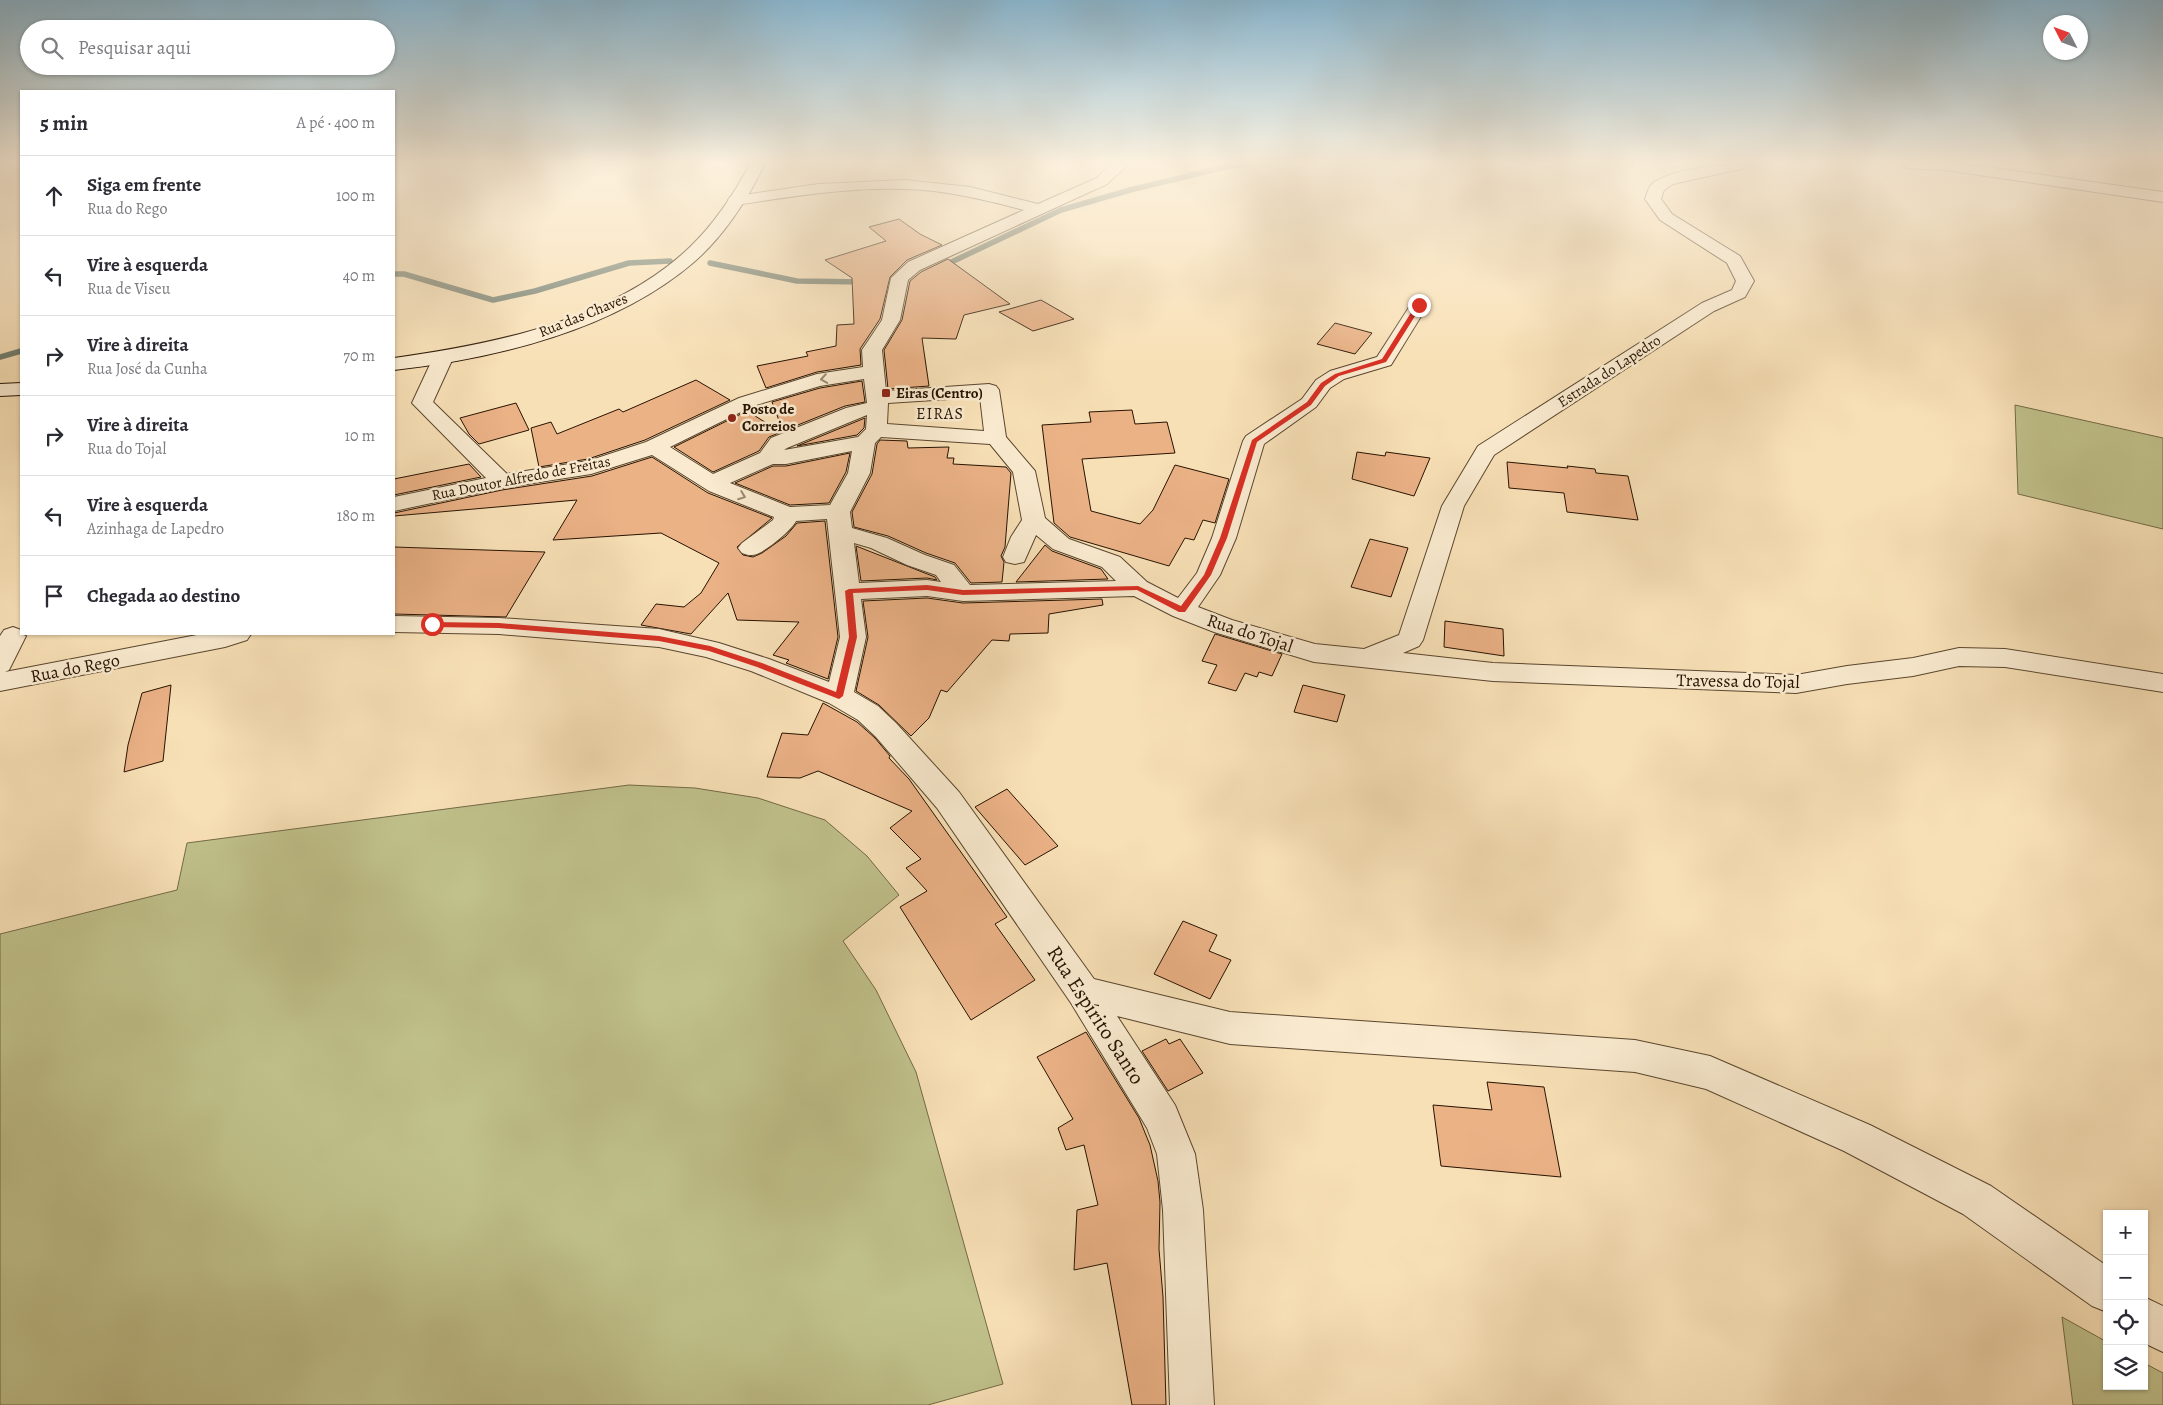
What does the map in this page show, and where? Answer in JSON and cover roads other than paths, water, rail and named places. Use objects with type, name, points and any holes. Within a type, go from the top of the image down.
[{"type":"street","name":"Rua das Chaves","points":[[395,364],[443,358],[549,331],[608,308],[648,286],[686,260],[702,245],[714,230]]},
{"type":"street","points":[[395,624],[499,626],[659,638],[710,649],[760,665],[839,696],[853,637],[849,591],[839,522],[859,473],[871,436],[877,403],[872,350],[891,320],[900,278],[914,266],[997,230]]},
{"type":"street","name":"Estrada do Lapedro","points":[[1369,658],[1410,640],[1453,506],[1486,451],[1708,307],[1739,293],[1745,281],[1734,260],[1686,230]]},
{"type":"street","points":[[1182,610],[1208,575],[1224,538],[1254,441],[1309,403],[1323,384],[1337,375],[1384,360],[1419,305]]},
{"type":"street","points":[[443,358],[422,403],[502,482]]},
{"type":"street","name":"Rua Doutor Alfredo de Freitas","points":[[395,504],[502,482],[591,467],[654,447],[746,402],[817,380],[873,372]]},
{"type":"street","points":[[0,390],[20,389]]},
{"type":"street","points":[[769,457],[779,443],[877,403],[989,390],[996,438],[1024,471],[1034,520],[1060,544],[1111,562],[1138,588]]},
{"type":"street","points":[[712,483],[769,457],[786,457],[871,436],[996,438]]},
{"type":"street","points":[[654,447],[712,483],[787,514],[839,522],[916,560],[945,570],[963,593]]},
{"type":"street","points":[[750,548],[783,524],[787,514]]},
{"type":"street","points":[[1015,557],[1023,537],[1034,520]]},
{"type":"street","points":[[849,591],[927,588],[963,593],[1138,588]]},
{"type":"street","name":"Rua do Tojal","points":[[1138,588],[1182,610],[1223,626],[1314,653],[1369,658]]},
{"type":"street","name":"Rua do Rego","points":[[0,682],[235,635]]},
{"type":"street","points":[[0,664],[12,637]]},
{"type":"street","name":"Travessa do Tojal","points":[[1369,658],[1493,672],[1796,684],[1847,675],[1913,667],[1959,656],[2005,658],[2163,683]]},
{"type":"street","name":"Rua Espírito Santo","points":[[839,696],[874,718],[948,800],[1083,992],[1162,1118],[1176,1154],[1183,1210],[1192,1405]]},
{"type":"street","points":[[1083,992],[1230,1028],[1635,1056],[1710,1073],[1857,1138],[1977,1200],[2103,1288]]},
{"type":"street","points":[[2148,1321],[2163,1331]]},
{"type":"waterway","points":[[943,266],[1020,230]]},
{"type":"waterway","points":[[395,274],[404,274],[493,300],[535,291],[629,263],[670,261]]},
{"type":"waterway","points":[[710,263],[797,281],[864,282]]},
{"type":"waterway","points":[[0,357],[20,351]]},
{"type":"place","name":"Eiras (Centro)","points":[[886,393]]},
{"type":"place","name":"Posto de Correios","points":[[732,418]]},
{"type":"district","name":"EIRAS","points":[[940,413]]}]
